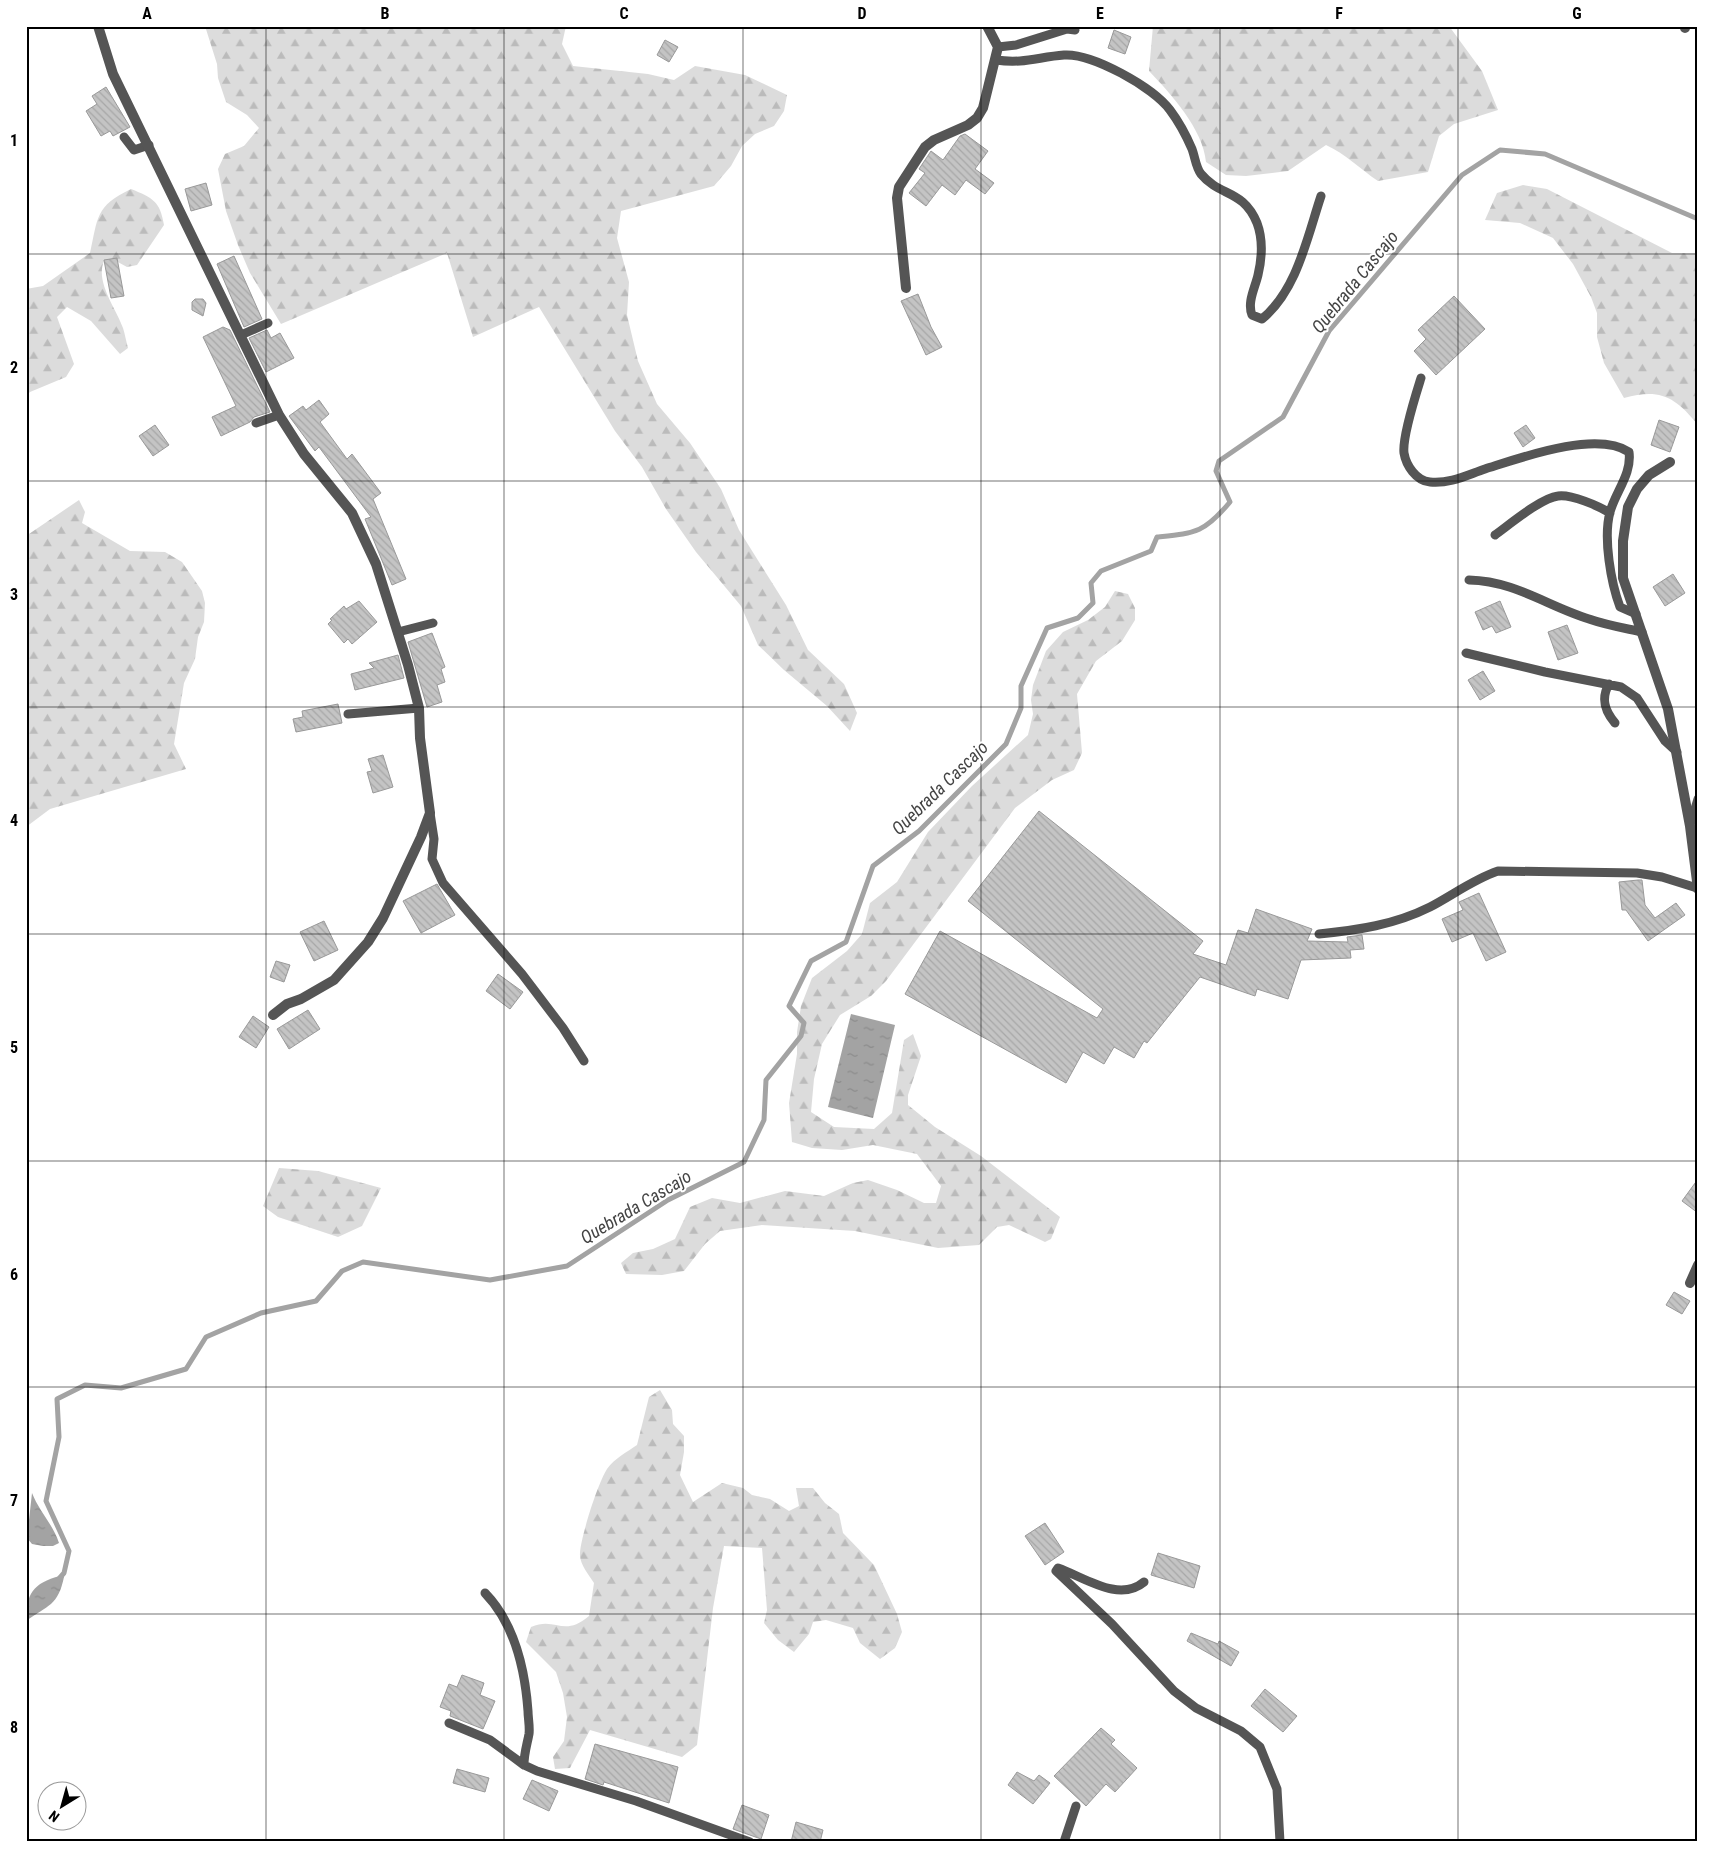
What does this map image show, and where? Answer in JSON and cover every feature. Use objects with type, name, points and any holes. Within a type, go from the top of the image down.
[{"type":"street","points":[[98,26],[107,60],[241,335],[278,416],[304,454],[352,513],[376,564],[420,708],[420,738],[430,813],[421,838],[368,942],[334,980],[302,999],[287,1004],[273,1015]]},
{"type":"street","points":[[906,288],[898,198],[900,187],[925,147],[934,140],[968,125],[977,118],[983,108],[998,47],[987,26]]},
{"type":"street","points":[[1670,462],[1649,476],[1637,489],[1628,507],[1623,541],[1623,578],[1668,709],[1690,826],[1698,888]]},
{"type":"street","points":[[1690,1284],[1698,1265]]},
{"type":"lane","points":[[998,47],[1016,45],[1067,28],[1074,30]]},
{"type":"lane","points":[[996,60],[1016,63],[1066,55],[1096,63],[1128,77],[1158,96],[1180,124],[1200,172],[1212,185],[1234,194],[1246,204],[1257,223],[1262,248],[1259,274],[1249,308],[1252,315],[1262,319],[1276,308],[1290,283],[1321,196]]},
{"type":"lane","points":[[124,137],[134,150],[148,145]]},
{"type":"lane","points":[[241,335],[268,324]]},
{"type":"lane","points":[[1421,378],[1414,401],[1404,451],[1411,471],[1428,482],[1454,481],[1533,454],[1598,443],[1620,446],[1629,452],[1631,465],[1610,513],[1608,530],[1612,586],[1620,607],[1636,614]]},
{"type":"lane","points":[[256,423],[278,416]]},
{"type":"lane","points":[[1495,535],[1528,510],[1558,496],[1580,500],[1601,507],[1610,513]]},
{"type":"lane","points":[[1469,580],[1484,580],[1502,585],[1541,598],[1588,619],[1642,632]]},
{"type":"lane","points":[[398,632],[433,623]]},
{"type":"lane","points":[[1466,653],[1545,672],[1621,687],[1637,698],[1665,741],[1677,752]]},
{"type":"lane","points":[[1610,684],[1604,692],[1604,703],[1609,716],[1615,723]]},
{"type":"lane","points":[[348,714],[420,708]]},
{"type":"lane","points":[[1690,826],[1698,799]]},
{"type":"lane","points":[[430,813],[434,839],[432,859],[443,883],[522,974],[563,1028],[584,1061]]},
{"type":"lane","points":[[1319,934],[1374,928],[1402,920],[1486,875],[1498,871],[1637,873],[1662,877],[1698,888]]},
{"type":"lane","points":[[1144,1582],[1135,1589],[1124,1591],[1088,1582],[1058,1568],[1056,1571],[1112,1624],[1174,1692],[1196,1708],[1241,1731],[1260,1747],[1277,1789],[1280,1842]]},
{"type":"lane","points":[[485,1593],[498,1606],[510,1630],[521,1662],[526,1688],[529,1734],[524,1751],[524,1765]]},
{"type":"lane","points":[[448,1723],[490,1740],[524,1765],[538,1771],[636,1801],[750,1842]]},
{"type":"lane","points":[[1064,1842],[1076,1806]]},
{"type":"green space","points":[[205,26],[566,26],[562,44],[573,66],[648,74],[674,80],[695,66],[745,75],[787,95],[784,111],[774,126],[755,134],[742,146],[731,166],[714,186],[621,211],[617,238],[629,282],[627,315],[638,361],[657,404],[690,443],[721,489],[739,530],[786,605],[808,650],[844,684],[857,713],[850,731],[827,706],[784,670],[758,645],[741,606],[696,552],[666,509],[642,467],[615,431],[539,307],[473,337],[447,253],[281,324],[250,273],[238,245],[226,211],[218,169],[225,154],[244,146],[259,128],[247,115],[226,102]]},
{"type":"green space","points":[[1153,26],[1449,26],[1482,71],[1498,110],[1454,124],[1439,136],[1428,172],[1378,181],[1346,157],[1326,145],[1288,171],[1246,176],[1226,175],[1206,162],[1199,137],[1185,113],[1149,71]]},
{"type":"green space","points":[[1523,185],[1547,189],[1672,253],[1698,253],[1698,425],[1682,407],[1666,397],[1647,394],[1624,398],[1604,363],[1597,337],[1597,313],[1591,297],[1573,264],[1553,238],[1520,223],[1485,220],[1497,193]]},
{"type":"green space","points":[[131,189],[145,195],[158,205],[164,225],[137,265],[127,267],[116,261],[104,261],[102,278],[104,286],[120,320],[128,348],[120,354],[91,321],[67,307],[57,317],[74,364],[66,377],[30,392],[26,396],[26,289],[43,286],[90,253],[97,222],[104,207],[119,195]]},
{"type":"green space","points":[[79,500],[85,512],[82,523],[130,551],[165,552],[182,562],[202,591],[205,603],[204,622],[198,637],[195,659],[184,683],[174,744],[186,769],[50,809],[26,827],[26,536]]},
{"type":"green space","points":[[1115,591],[1128,594],[1135,608],[1135,620],[1122,641],[1096,661],[1077,694],[1082,753],[1074,770],[1052,780],[1015,808],[886,981],[871,996],[840,1015],[822,1044],[814,1079],[811,1112],[834,1127],[874,1129],[892,1113],[904,1040],[913,1034],[921,1056],[908,1095],[908,1105],[935,1127],[981,1156],[1060,1217],[1051,1239],[1045,1242],[1009,1225],[997,1227],[979,1245],[938,1248],[855,1231],[762,1225],[720,1231],[705,1244],[684,1271],[662,1275],[626,1274],[621,1263],[633,1253],[653,1249],[675,1239],[690,1207],[712,1198],[740,1203],[785,1191],[824,1196],[853,1183],[868,1180],[897,1190],[924,1203],[936,1203],[941,1186],[917,1154],[873,1145],[842,1150],[812,1148],[792,1142],[789,1103],[797,1054],[797,1032],[801,1006],[812,978],[847,951],[862,934],[870,903],[897,882],[928,832],[972,786],[1028,735],[1033,714],[1031,700],[1033,685],[1046,651],[1063,632],[1088,620],[1105,607]]},
{"type":"green space","points":[[279,1168],[318,1171],[381,1188],[362,1226],[338,1237],[278,1217],[263,1206]]},
{"type":"green space","points":[[660,1390],[672,1410],[673,1424],[684,1436],[684,1452],[680,1475],[693,1502],[722,1483],[743,1488],[752,1495],[770,1499],[789,1511],[799,1506],[796,1488],[813,1488],[825,1503],[839,1514],[843,1533],[874,1565],[897,1614],[902,1632],[895,1648],[880,1659],[860,1643],[853,1628],[826,1620],[813,1622],[809,1634],[794,1652],[778,1640],[764,1623],[767,1610],[762,1548],[724,1546],[713,1608],[697,1745],[682,1757],[590,1730],[570,1768],[555,1769],[553,1757],[564,1741],[567,1717],[563,1693],[556,1672],[526,1642],[531,1627],[540,1624],[572,1625],[589,1616],[594,1583],[583,1565],[580,1553],[590,1510],[607,1469],[617,1458],[637,1445],[649,1397]]},
{"type":"water","points":[[851,1014],[895,1025],[873,1118],[828,1107]]},
{"type":"water","points":[[32,1493],[57,1537],[59,1543],[53,1546],[32,1544],[27,1538]]},
{"type":"water","points":[[60,1576],[64,1577],[59,1594],[51,1604],[26,1621],[26,1612],[33,1591],[43,1582]]},
{"type":"building","points":[[1114,30],[1131,37],[1125,54],[1108,48]]},
{"type":"building","points":[[665,40],[678,47],[669,62],[657,55]]},
{"type":"building","points":[[106,87],[130,127],[113,136],[110,131],[101,136],[86,111],[97,104],[92,96]]},
{"type":"building","points":[[965,134],[988,151],[975,169],[994,183],[985,194],[966,180],[955,195],[942,185],[926,206],[909,193],[925,173],[919,169],[931,151],[943,160],[960,136]]},
{"type":"building","points":[[206,183],[212,205],[191,211],[185,189]]},
{"type":"building","points":[[234,256],[262,319],[244,327],[217,264]]},
{"type":"building","points":[[117,258],[124,296],[111,298],[104,260]]},
{"type":"building","points":[[918,294],[931,327],[942,347],[926,355],[901,301]]},
{"type":"building","points":[[1454,296],[1485,329],[1436,375],[1414,351],[1426,339],[1418,330]]},
{"type":"building","points":[[195,299],[203,299],[206,303],[203,316],[192,310],[192,302]]},
{"type":"building","points":[[223,327],[230,330],[270,412],[254,417],[250,422],[221,436],[212,417],[236,406],[203,337]]},
{"type":"building","points":[[267,330],[271,338],[280,333],[294,358],[266,372],[249,338]]},
{"type":"building","points":[[319,400],[329,414],[320,422],[347,459],[352,454],[381,493],[373,499],[406,579],[392,585],[365,519],[371,517],[319,447],[315,451],[289,416],[303,406],[306,410]]},
{"type":"building","points":[[1659,420],[1679,427],[1670,452],[1651,445]]},
{"type":"building","points":[[155,425],[169,445],[153,456],[139,436]]},
{"type":"building","points":[[1526,425],[1535,438],[1523,447],[1514,433]]},
{"type":"building","points":[[1673,574],[1685,593],[1665,606],[1653,587]]},
{"type":"building","points":[[359,601],[377,622],[352,644],[348,639],[344,643],[328,624],[332,620],[330,619],[344,606],[346,609]]},
{"type":"building","points":[[1500,601],[1511,627],[1496,633],[1492,626],[1483,630],[1475,612]]},
{"type":"building","points":[[1567,625],[1578,653],[1558,660],[1548,632]]},
{"type":"building","points":[[432,633],[445,667],[441,669],[445,682],[437,685],[442,702],[427,707],[408,642]]},
{"type":"building","points":[[398,655],[404,678],[355,690],[351,674],[374,668],[369,663]]},
{"type":"building","points":[[1483,671],[1495,691],[1480,700],[1468,680]]},
{"type":"building","points":[[338,704],[342,723],[296,732],[293,719],[303,717],[302,711]]},
{"type":"building","points":[[383,755],[393,787],[373,793],[367,772],[372,771],[368,759]]},
{"type":"building","points":[[1039,811],[1203,941],[1193,954],[1226,965],[1238,930],[1248,933],[1256,909],[1312,929],[1307,941],[1348,942],[1347,937],[1362,935],[1364,949],[1350,950],[1351,958],[1301,960],[1288,999],[1257,989],[1255,996],[1200,977],[1147,1043],[1144,1041],[1134,1058],[1114,1047],[1104,1064],[1083,1052],[1066,1083],[905,994],[940,931],[1097,1018],[1103,1009],[968,901]]},
{"type":"building","points":[[1642,880],[1645,905],[1655,918],[1676,903],[1685,915],[1648,941],[1626,910],[1622,910],[1619,882]]},
{"type":"building","points":[[437,884],[455,915],[421,933],[403,901]]},
{"type":"building","points":[[1479,893],[1506,952],[1486,961],[1473,933],[1452,942],[1442,919],[1463,910],[1459,902]]},
{"type":"building","points":[[324,921],[338,950],[314,961],[300,932]]},
{"type":"building","points":[[276,961],[290,965],[284,982],[270,977]]},
{"type":"building","points":[[498,974],[523,992],[510,1009],[486,991]]},
{"type":"building","points":[[308,1010],[320,1029],[289,1049],[277,1029]]},
{"type":"building","points":[[253,1016],[269,1027],[256,1048],[239,1037]]},
{"type":"building","points":[[1698,1179],[1698,1213],[1682,1201]]},
{"type":"building","points":[[1674,1292],[1690,1301],[1682,1314],[1666,1305]]},
{"type":"building","points":[[1045,1523],[1064,1552],[1045,1565],[1025,1536]]},
{"type":"building","points":[[1158,1553],[1200,1566],[1194,1588],[1151,1575]]},
{"type":"building","points":[[1191,1633],[1218,1644],[1219,1641],[1239,1652],[1231,1666],[1187,1641]]},
{"type":"building","points":[[462,1675],[484,1683],[480,1695],[495,1701],[483,1729],[450,1716],[451,1711],[440,1707],[449,1684],[457,1687]]},
{"type":"building","points":[[1265,1689],[1297,1716],[1283,1732],[1251,1706]]},
{"type":"building","points":[[1101,1728],[1115,1740],[1111,1744],[1137,1768],[1115,1792],[1106,1784],[1086,1806],[1054,1776]]},
{"type":"building","points":[[595,1744],[678,1767],[669,1803],[604,1782],[603,1785],[585,1779]]},
{"type":"building","points":[[457,1769],[489,1778],[485,1792],[453,1783]]},
{"type":"building","points":[[1017,1772],[1034,1781],[1039,1775],[1050,1783],[1033,1804],[1008,1785]]},
{"type":"building","points":[[532,1780],[558,1791],[549,1811],[523,1799]]},
{"type":"building","points":[[742,1805],[769,1815],[761,1839],[733,1829]]},
{"type":"building","points":[[796,1822],[823,1830],[820,1842],[791,1842]]},
{"type":"waterway","name":"Quebrada Cascajo","points":[[57,1581],[64,1573],[69,1551],[46,1501],[59,1437],[57,1399],[85,1385],[121,1388],[186,1369],[206,1337],[261,1313],[316,1301],[342,1271],[363,1262],[490,1280],[567,1266],[668,1200],[744,1162],[764,1120],[766,1080],[801,1036],[804,1023],[789,1006],[811,961],[846,942],[873,866],[919,831],[1006,744],[1021,708],[1021,686],[1047,628],[1078,618],[1093,603],[1091,583],[1101,571],[1151,551],[1157,537],[1190,532],[1206,526],[1230,502],[1216,471],[1219,461],[1283,417],[1329,331],[1462,175],[1500,150],[1545,154],[1698,219]]}]
